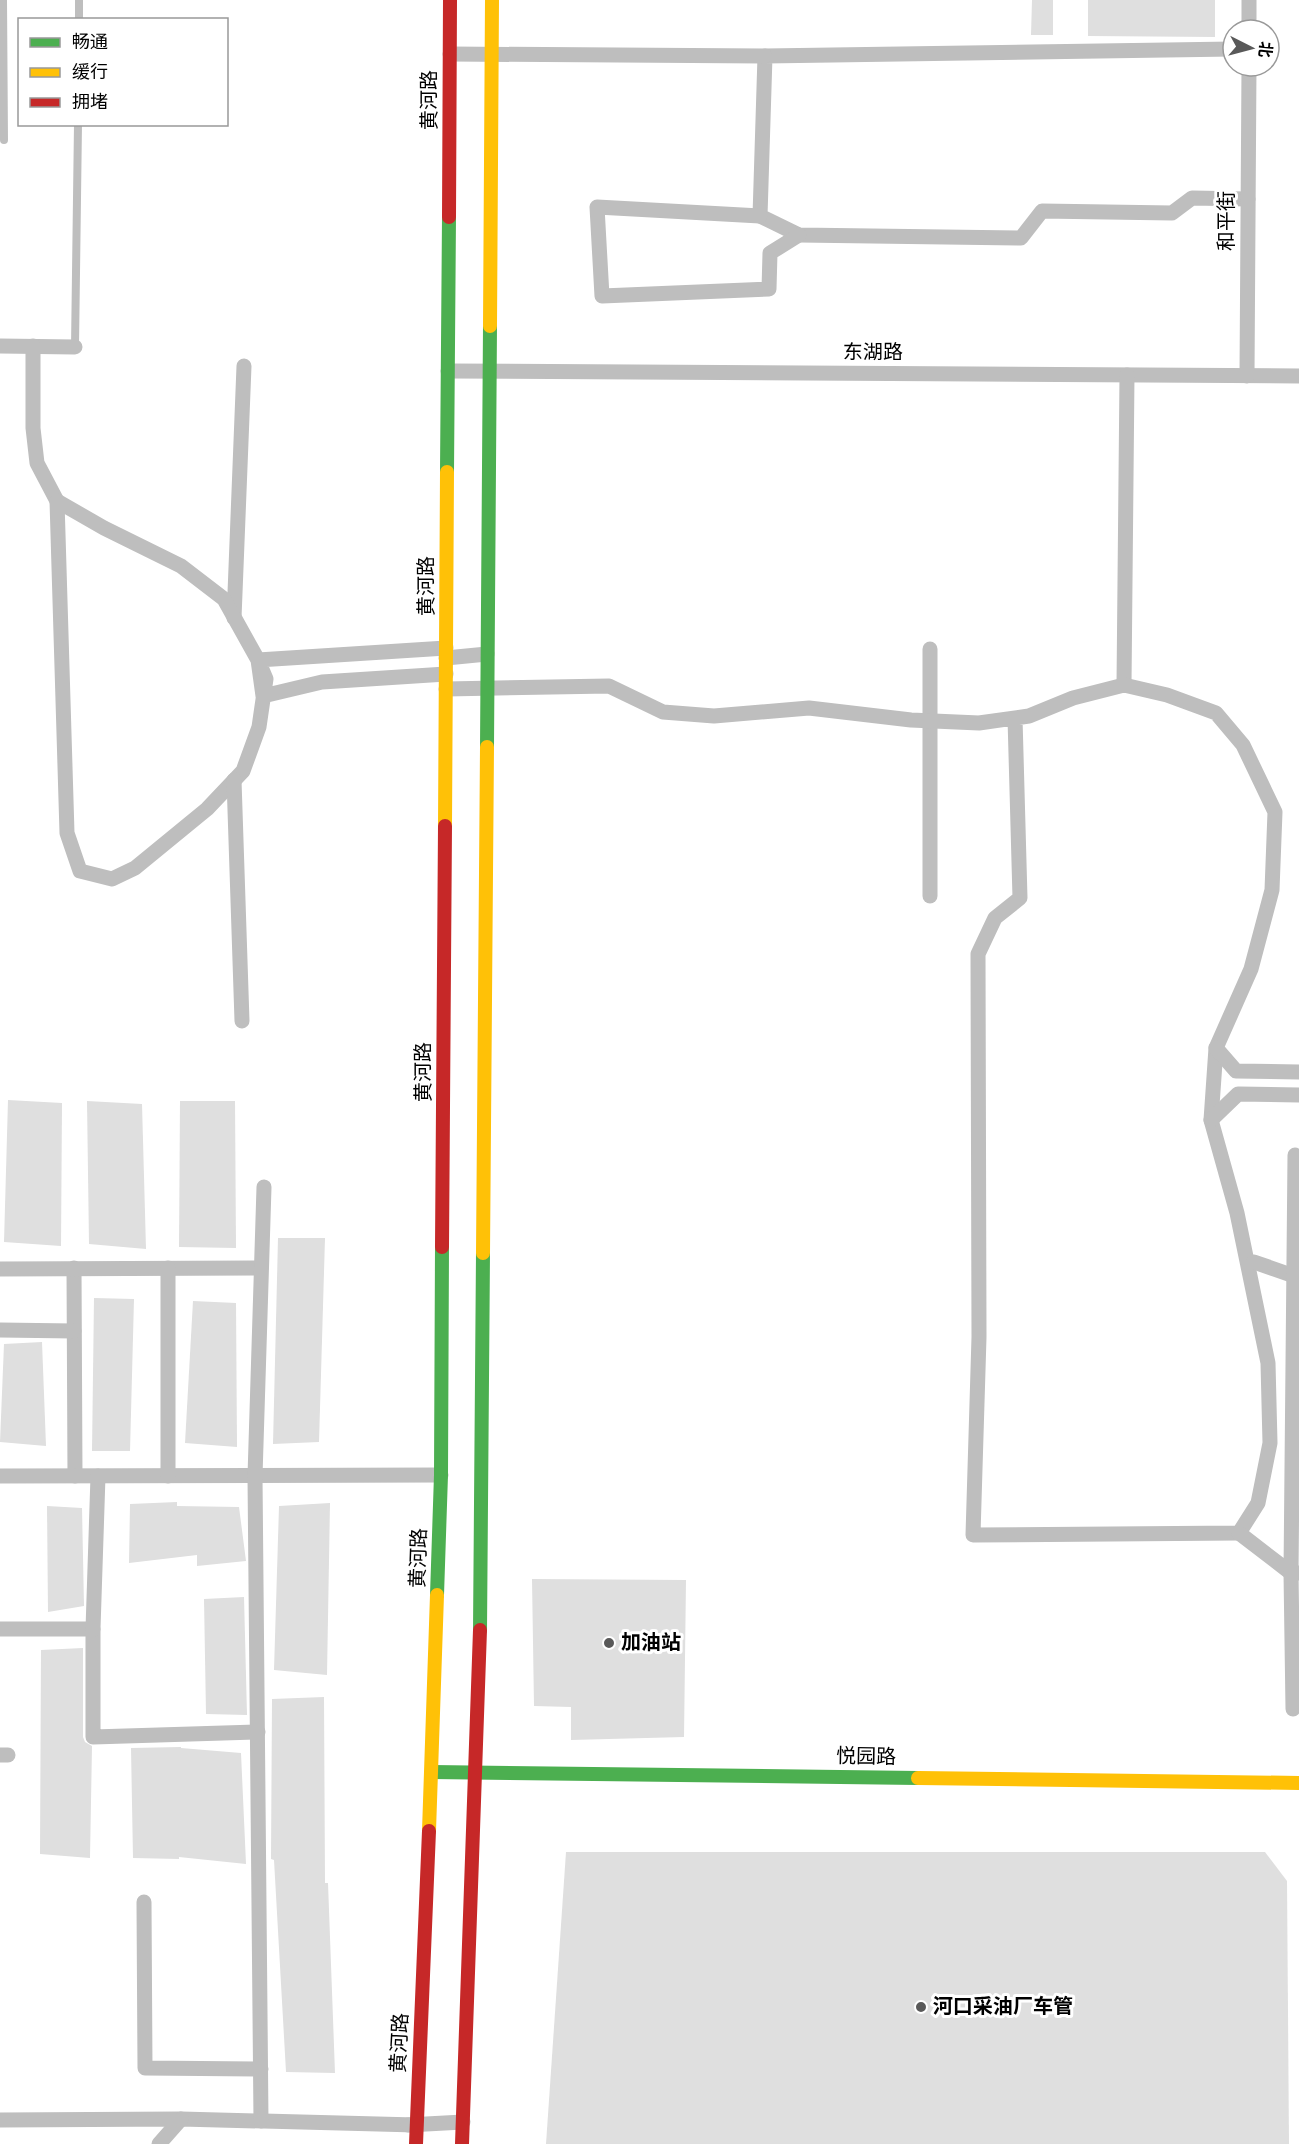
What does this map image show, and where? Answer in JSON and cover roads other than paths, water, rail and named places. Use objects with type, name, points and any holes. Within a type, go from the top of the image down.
[{"type":"main road","name":"黄河路","points":[[416,2144],[432,1772],[441,1476],[450,0]]},
{"type":"main road","points":[[462,2144],[480,1645],[492,0]]},
{"type":"main road","name":"悦园路","points":[[432,1772],[1299,1784]]},
{"type":"street","points":[[1249,0],[1249,18]]},
{"type":"street","points":[[450,54],[765,56],[1221,49]]},
{"type":"street","points":[[760,216],[765,56]]},
{"type":"street","name":"和平街","points":[[1247,376],[1249,78]]},
{"type":"street","points":[[799,235],[770,253],[769,289],[602,296],[597,207],[760,216],[799,235],[1021,238],[1042,211],[1172,213],[1192,198],[1248,199]]},
{"type":"street","points":[[0,346],[75,347]]},
{"type":"street","points":[[33,346],[33,428],[37,463],[57,501],[67,832],[80,871],[112,879],[135,868],[207,809],[243,771],[259,727],[266,679],[224,599],[181,566],[57,501]]},
{"type":"street","points":[[234,618],[244,366]]},
{"type":"street","name":"东湖路","points":[[448,371],[1299,376]]},
{"type":"street","points":[[1124,686],[1127,375]]},
{"type":"street","points":[[930,648],[930,896]]},
{"type":"street","points":[[258,660],[446,653],[487,654]]},
{"type":"street","points":[[263,696],[322,682],[446,682],[487,689],[609,686],[663,712],[714,716],[809,708],[930,721],[979,723],[1029,716],[1073,698],[1124,686],[1167,695],[1216,713],[1243,745],[1275,812],[1272,890],[1251,969],[1216,1048],[1211,1119],[1237,1213],[1268,1363],[1270,1443],[1258,1503],[1239,1533]]},
{"type":"street","points":[[1015,718],[1020,898],[995,918],[978,954],[979,1337],[973,1535],[1239,1533],[1295,1573]]},
{"type":"street","points":[[234,780],[242,1021]]},
{"type":"street","points":[[1216,1048],[1236,1071],[1299,1072]]},
{"type":"street","points":[[1211,1119],[1238,1094],[1299,1095]]},
{"type":"street","points":[[1293,1709],[1296,1155]]},
{"type":"street","points":[[261,2121],[255,1476],[264,1187]]},
{"type":"street","points":[[1254,1262],[1297,1276]]},
{"type":"street","points":[[168,1268],[168,1476]]},
{"type":"street","points":[[0,1269],[261,1268]]},
{"type":"street","points":[[74,1269],[75,1476]]},
{"type":"street","points":[[0,1330],[74,1331]]},
{"type":"street","points":[[0,1476],[441,1476]]},
{"type":"street","points":[[98,1476],[93,1629],[93,1737],[258,1732]]},
{"type":"street","points":[[0,1629],[93,1629]]},
{"type":"street","points":[[144,1902],[144,2068],[261,2069]]},
{"type":"street","points":[[0,2120],[181,2119],[416,2125],[463,2122]]},
{"type":"street","points":[[159,2144],[181,2119]]},
{"type":"lane","points":[[3,0],[2,128],[4,140]]},
{"type":"lane","points":[[79,0],[79,18]]},
{"type":"lane","points":[[75,347],[78,126]]},
{"type":"place","name":"加油站","points":[[609,1643]]},
{"type":"place","name":"河口采油厂车管","points":[[921,2007]]}]
